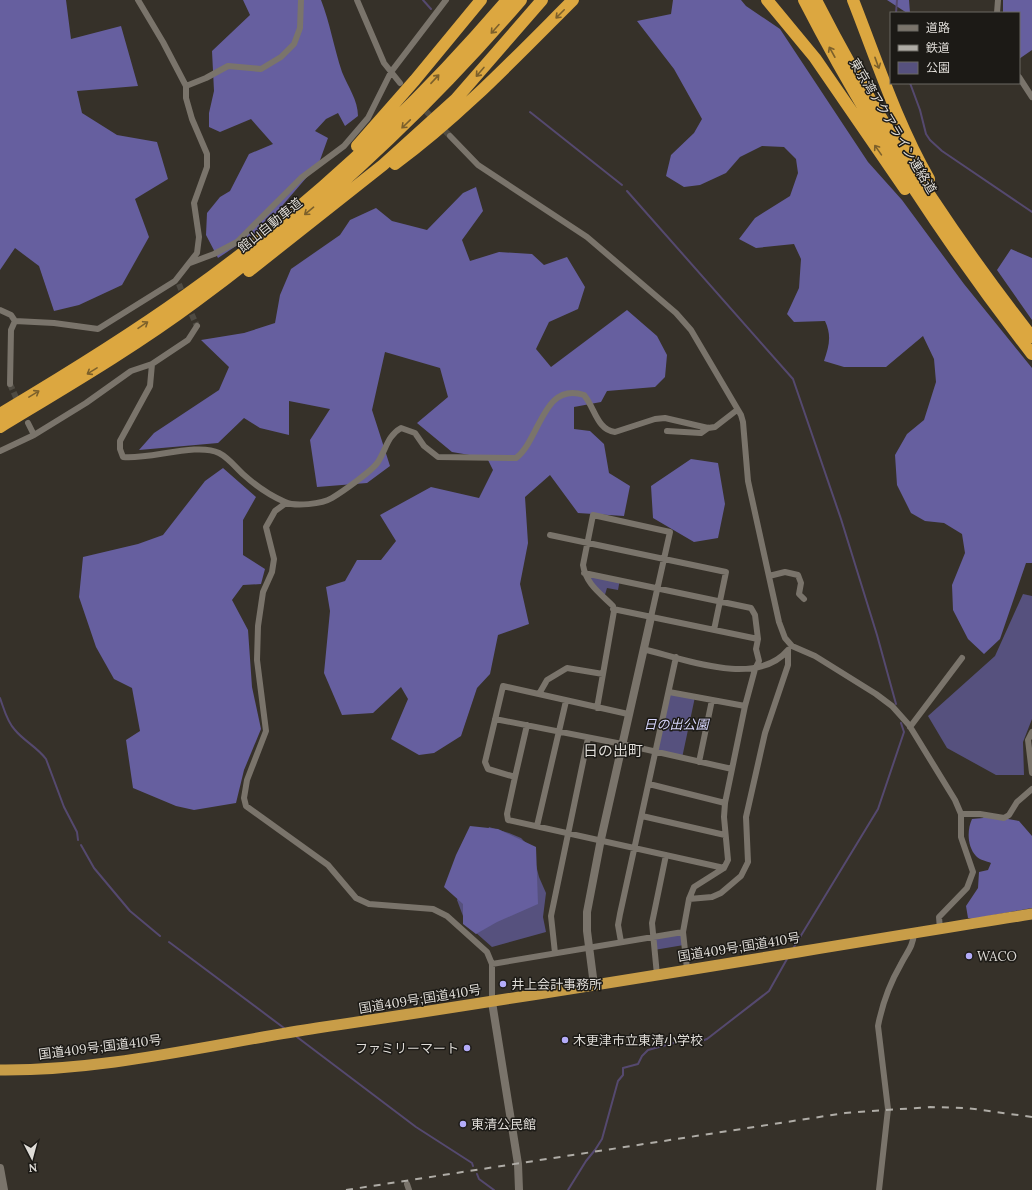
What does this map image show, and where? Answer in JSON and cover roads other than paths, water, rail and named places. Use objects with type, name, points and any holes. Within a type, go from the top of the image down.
[{"type":"highway","points":[[467,18],[476,0]]},
{"type":"highway","points":[[320,189],[415,80],[481,0]]},
{"type":"highway","name":"館山自動車道","points":[[0,414],[104,351],[187,294],[255,243],[320,189],[424,91],[507,0]]},
{"type":"highway","name":"館山自動車道","points":[[0,427],[116,356],[225,279],[327,196],[431,99],[521,0]]},
{"type":"highway","points":[[116,356],[157,336],[264,260],[383,165],[456,99],[542,0]]},
{"type":"highway","points":[[319,216],[386,171],[427,140],[464,107],[574,0]]},
{"type":"highway","points":[[767,0],[815,58],[922,212],[955,263],[1015,324],[1032,337]]},
{"type":"highway","points":[[778,0],[806,41],[815,58]]},
{"type":"highway","name":"東京湾アクアライン連絡道","points":[[804,0],[861,104],[896,160],[969,260]]},
{"type":"highway","name":"東京湾アクアライン連絡道","points":[[816,0],[870,97],[969,260]]},
{"type":"highway","points":[[848,0],[867,36]]},
{"type":"highway","points":[[854,0],[891,100],[919,162],[999,286],[1015,324]]},
{"type":"highway","points":[[969,260],[1015,324],[1032,354]]},
{"type":"highway","name":"国道409号;国道410号","points":[[0,1070],[60,1068],[124,1060],[1032,914]]},
{"type":"street","points":[[15,321],[54,323],[98,329],[177,283],[197,253],[199,237],[194,204],[207,167],[207,154],[192,119],[186,98],[186,86],[163,42],[138,0]]},
{"type":"street","points":[[186,86],[206,78],[228,66],[261,69],[281,57],[294,44],[300,28],[301,0]]},
{"type":"street","points":[[357,0],[384,63],[400,83]]},
{"type":"street","points":[[189,264],[214,254],[237,242],[300,178],[344,146],[368,118],[391,72],[446,0]]},
{"type":"street","points":[[997,12],[998,0]]},
{"type":"street","points":[[1020,79],[1032,96]]},
{"type":"street","points":[[450,136],[478,164],[587,237],[676,313],[691,330],[743,422],[748,481],[782,632],[790,649],[788,665],[765,732],[746,818],[748,862],[742,876],[721,893],[712,897],[689,899]]},
{"type":"street","points":[[0,310],[11,315],[15,321]]},
{"type":"street","points":[[10,384],[11,330],[15,321]]},
{"type":"street","points":[[0,451],[34,435],[86,403],[131,371],[152,364],[188,340],[197,326]]},
{"type":"street","points":[[152,364],[150,386],[120,441],[122,457],[134,458],[182,452],[213,451],[220,454],[249,480],[286,503],[318,503],[332,498],[377,464],[390,436],[401,428],[415,433],[424,446],[438,457],[516,458],[530,443],[542,415],[550,405],[558,397],[572,393],[584,396],[590,403],[601,425],[609,432],[624,431],[655,419],[665,418],[708,428],[715,427],[737,410]]},
{"type":"street","points":[[28,423],[34,435]]},
{"type":"street","points":[[667,431],[702,433],[708,428]]},
{"type":"street","points":[[286,503],[275,511],[266,527],[274,559],[272,572],[263,592],[258,626],[257,660],[266,732],[247,780],[244,798],[246,806],[328,865],[356,898],[369,904],[412,906],[433,909],[447,916],[487,952],[492,964],[492,1002],[518,1164],[519,1190]]},
{"type":"street","points":[[594,985],[589,948],[587,912],[628,714],[670,532],[593,515],[583,565],[584,573],[588,582],[613,606],[597,708]]},
{"type":"street","points":[[550,535],[726,572],[714,630]]},
{"type":"street","points":[[769,576],[785,572],[798,575],[801,583],[799,594],[804,599]]},
{"type":"street","points":[[584,573],[753,610],[758,639],[756,649],[758,661],[754,669],[745,706],[726,803],[724,817],[728,860],[724,868],[694,887],[689,899],[683,932],[687,970]]},
{"type":"street","points":[[613,609],[758,639]]},
{"type":"street","points":[[643,649],[729,670],[754,669],[781,659],[790,649]]},
{"type":"street","points":[[790,649],[815,656],[876,694],[892,706],[910,727],[955,800],[961,814],[961,837],[971,866],[972,880],[962,895],[939,917],[940,928]]},
{"type":"street","points":[[621,942],[618,925],[620,914],[676,657]]},
{"type":"street","points":[[910,727],[962,658]]},
{"type":"street","points":[[539,694],[546,680],[567,668],[603,674]]},
{"type":"street","points":[[515,777],[486,767],[485,762],[503,686],[628,714]]},
{"type":"street","points":[[669,692],[745,706]]},
{"type":"street","points":[[699,762],[712,700]]},
{"type":"street","points":[[537,826],[566,701]]},
{"type":"street","points":[[495,719],[622,744],[732,769]]},
{"type":"street","points":[[527,726],[507,814],[508,820],[601,839],[724,868]]},
{"type":"street","points":[[1032,732],[1028,740],[1032,773]]},
{"type":"street","points":[[555,953],[551,916],[588,738]]},
{"type":"street","points":[[649,784],[726,803]]},
{"type":"street","points":[[961,814],[980,814],[1004,818],[1009,815],[1017,802],[1032,789]]},
{"type":"street","points":[[642,816],[725,835]]},
{"type":"street","points":[[657,975],[652,923],[654,905],[666,855]]},
{"type":"street","points":[[492,964],[683,932]]},
{"type":"street","points":[[879,1190],[888,1110],[878,1026],[889,991],[901,963],[912,946],[914,933]]},
{"type":"street","points":[[0,1168],[4,1190]]},
{"type":"waterway","points":[[423,0],[431,9]]},
{"type":"waterway","points":[[896,12],[897,0]]},
{"type":"waterway","points":[[910,84],[920,110],[926,134],[930,140],[942,151],[1032,212]]},
{"type":"waterway","points":[[530,112],[622,185]]},
{"type":"waterway","points":[[627,191],[793,379],[841,519],[877,635],[896,704]]},
{"type":"waterway","points":[[0,698],[12,727],[46,759],[64,807],[77,832],[78,840]]},
{"type":"waterway","points":[[794,947],[878,809],[904,732],[901,723]]},
{"type":"waterway","points":[[81,845],[94,868],[130,911],[160,936]]},
{"type":"waterway","points":[[169,942],[284,1028]]},
{"type":"waterway","points":[[568,1190],[602,1139],[618,1081],[623,1075],[623,1068],[638,1064],[642,1056],[648,1050],[681,1041],[696,1043],[707,1039],[769,991],[787,959]]},
{"type":"waterway","points":[[297,1037],[416,1127],[472,1163],[473,1166]]},
{"type":"waterway","points":[[477,1174],[479,1179],[494,1190]]},
{"type":"tunnel","points":[[420,105],[450,136]]},
{"type":"tunnel","points":[[179,284],[184,297]]},
{"type":"tunnel","points":[[188,306],[197,326]]},
{"type":"tunnel","points":[[10,384],[19,404]]},
{"type":"railway","points":[[346,1190],[845,1113],[930,1107],[967,1108],[1032,1117]]},
{"type":"place","name":"WACO","points":[[969,956]]},
{"type":"place","name":"井上会計事務所","points":[[503,984]]},
{"type":"place","name":"木更津市立東清小学校","points":[[565,1040]]},
{"type":"place","name":"ファミリーマート","points":[[467,1048]]},
{"type":"place","name":"東清公民館","points":[[463,1124]]},
{"type":"district","name":"日の出町","points":[[613,750]]},
{"type":"park label","name":"日の出公園","points":[[676,724]]}]
